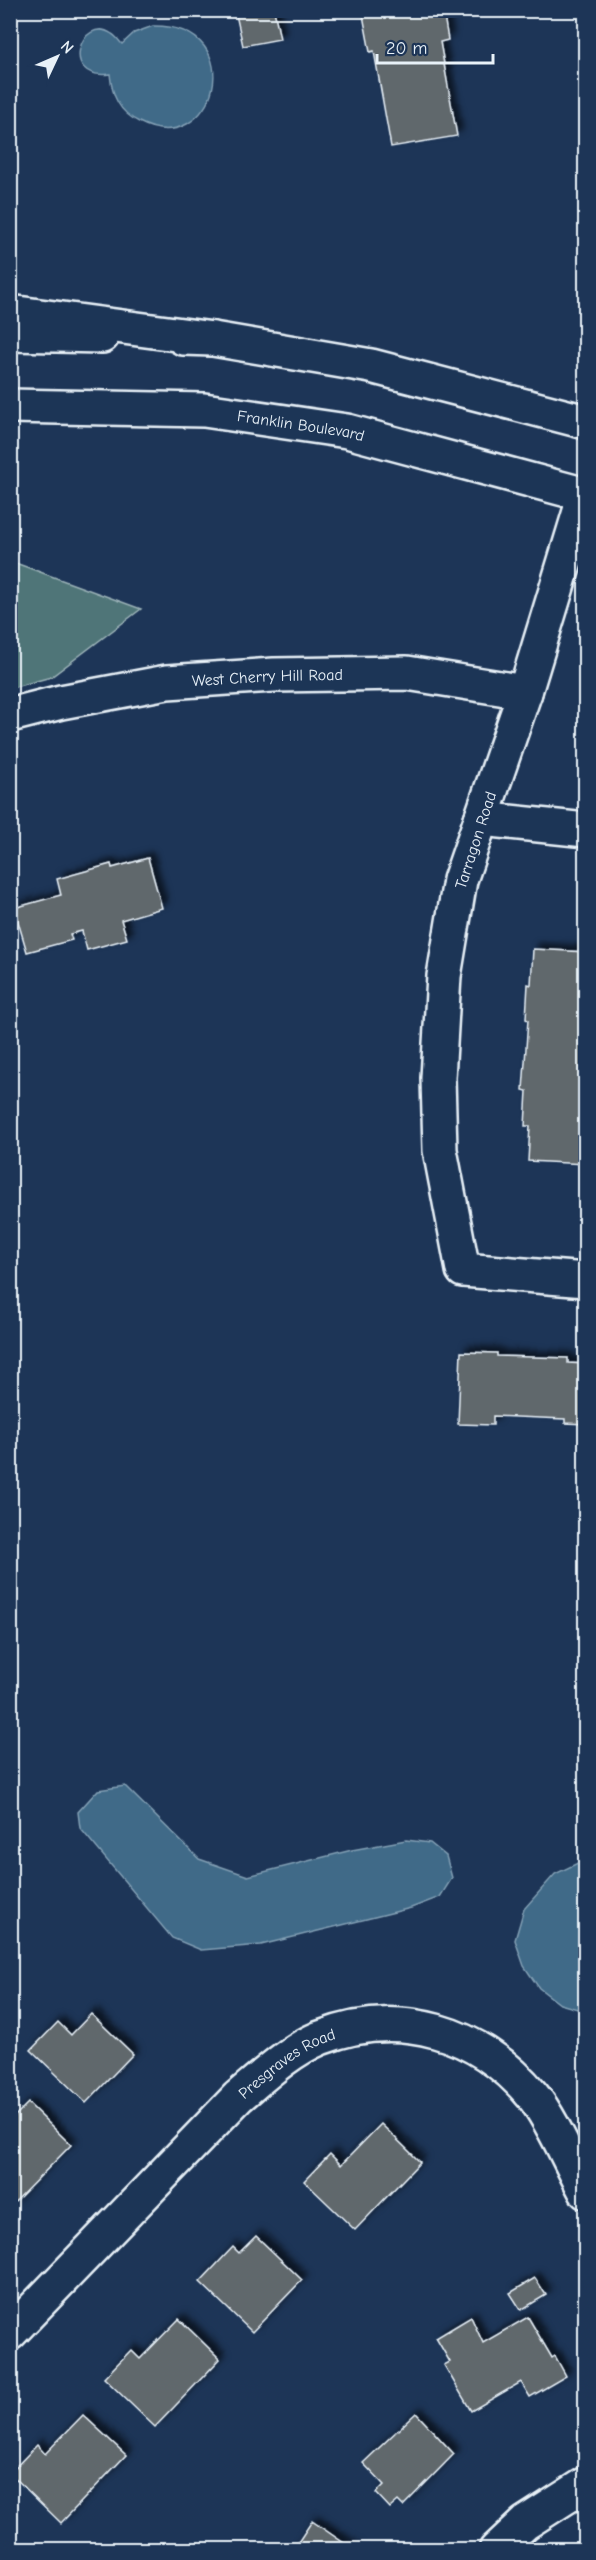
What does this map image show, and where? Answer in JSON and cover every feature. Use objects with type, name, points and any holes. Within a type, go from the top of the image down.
[{"type":"main road","points":[[10,312],[213,339],[371,366],[585,422]]},
{"type":"main road","points":[[10,334],[213,339]]},
{"type":"main road","name":"Franklin Boulevard","points":[[10,406],[204,410],[347,431],[585,494]]},
{"type":"main road","name":"Tarragon Road","points":[[585,494],[525,693],[460,879],[444,976],[438,1078],[440,1150],[463,1270],[585,1280]]},
{"type":"main road","name":"West Cherry Hill Road","points":[[10,715],[61,702],[167,682],[274,675],[407,673],[525,693]]},
{"type":"main road","points":[[481,819],[585,830]]},
{"type":"main road","name":"Presgraves Road","points":[[10,2333],[238,2097],[279,2062],[319,2039],[358,2028],[400,2024],[440,2031],[481,2049],[507,2068],[535,2098],[585,2192]]},
{"type":"main road","points":[[496,2550],[525,2523],[585,2484]]},
{"type":"green space","points":[[10,561],[141,609],[51,677],[11,688]]},
{"type":"water","points":[[153,26],[185,31],[204,46],[213,66],[212,89],[203,109],[187,124],[166,129],[132,118],[115,96],[110,74],[94,73],[84,68],[80,59],[80,49],[84,39],[91,32],[101,30],[112,34],[122,44],[134,33]]},
{"type":"water","points":[[125,1786],[199,1859],[248,1876],[352,1850],[406,1840],[430,1843],[446,1856],[452,1878],[440,1897],[411,1908],[261,1945],[201,1950],[172,1938],[80,1828],[78,1812],[98,1790]]},
{"type":"water","points":[[586,1860],[586,2007],[581,2010],[560,2004],[539,1988],[524,1966],[515,1940],[524,1909],[555,1874]]},
{"type":"building","points":[[235,10],[274,10],[280,39],[243,46]]},
{"type":"building","points":[[362,10],[443,10],[448,40],[440,42],[457,136],[391,147],[374,51],[370,52]]},
{"type":"building","points":[[148,858],[162,908],[121,920],[127,939],[87,950],[82,931],[70,934],[72,940],[27,952],[14,908],[61,895],[57,879],[111,864],[112,868]]},
{"type":"building","points":[[533,949],[586,952],[586,1164],[528,1161],[530,1126],[525,1126],[527,1091],[523,1090],[528,984],[531,985]]},
{"type":"building","points":[[461,1352],[497,1353],[497,1356],[568,1358],[568,1363],[586,1364],[586,1424],[565,1423],[565,1419],[493,1416],[493,1425],[458,1424]]},
{"type":"building","points":[[91,2014],[133,2054],[86,2103],[31,2050],[58,2022],[71,2035]]},
{"type":"building","points":[[28,2103],[71,2145],[10,2207],[10,2121]]},
{"type":"building","points":[[381,2124],[420,2162],[355,2230],[304,2181],[330,2154],[341,2165]]},
{"type":"building","points":[[256,2236],[302,2280],[252,2332],[200,2282],[233,2247],[239,2253]]},
{"type":"building","points":[[535,2278],[546,2295],[521,2310],[510,2293]]},
{"type":"building","points":[[471,2317],[483,2343],[528,2317],[552,2358],[555,2356],[566,2376],[530,2397],[521,2382],[471,2411],[444,2365],[450,2362],[436,2338]]},
{"type":"building","points":[[179,2319],[220,2359],[155,2427],[104,2378],[131,2350],[140,2359]]},
{"type":"building","points":[[416,2413],[454,2454],[403,2506],[398,2501],[390,2508],[376,2493],[384,2485],[363,2463]]},
{"type":"building","points":[[83,2415],[126,2455],[61,2523],[10,2473],[37,2445],[45,2454]]},
{"type":"building","points":[[312,2521],[354,2550],[293,2550]]}]
